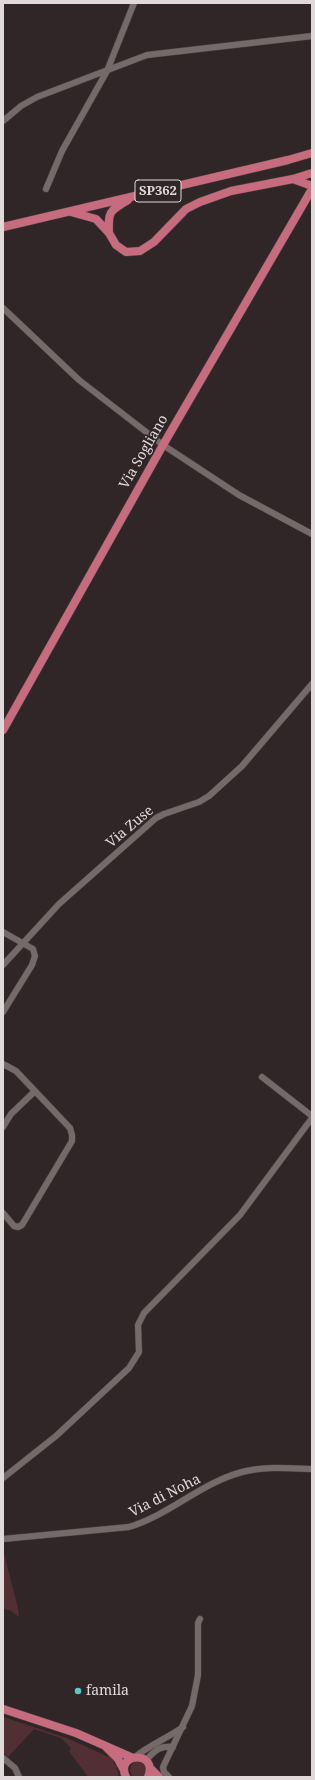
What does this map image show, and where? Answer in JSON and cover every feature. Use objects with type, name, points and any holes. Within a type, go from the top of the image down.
[{"type":"main road","name":"SP362","points":[[3,227],[288,160],[312,153]]},
{"type":"main road","points":[[69,211],[96,219],[109,234],[116,246],[126,252],[140,251],[154,242],[186,209],[200,202],[232,191],[293,179],[312,173]]},
{"type":"main road","points":[[293,179],[312,188]]},
{"type":"main road","name":"Via Sogliano","points":[[3,730],[162,445],[312,188]]},
{"type":"main road","points":[[109,234],[108,217],[115,208],[136,196]]},
{"type":"main road","points":[[3,1709],[51,1724],[105,1747],[146,1760],[150,1768],[159,1777]]},
{"type":"main road","points":[[105,1747],[118,1759],[125,1775]]},
{"type":"main road","points":[[125,1775],[127,1762],[134,1757]]},
{"type":"main road","points":[[148,1777],[150,1768]]},
{"type":"street","points":[[46,190],[62,151],[106,71],[134,3]]},
{"type":"street","points":[[3,121],[22,106],[37,97],[148,55],[312,36]]},
{"type":"street","points":[[3,308],[79,380],[162,445],[239,495],[312,534]]},
{"type":"street","name":"Via Zuse","points":[[3,965],[59,904],[156,818],[199,802],[242,766],[312,684]]},
{"type":"street","points":[[3,932],[33,949],[35,956],[32,965],[3,1012]]},
{"type":"street","points":[[3,1064],[16,1071],[70,1128],[72,1134],[72,1141],[22,1225],[18,1227],[14,1226],[3,1213]]},
{"type":"street","points":[[3,1478],[56,1436],[129,1368],[139,1352],[138,1325],[144,1313],[240,1215],[312,1117],[262,1077]]},
{"type":"street","points":[[3,1127],[11,1114],[35,1092]]},
{"type":"street","name":"Via di Noha","points":[[3,1539],[129,1527],[148,1521],[222,1480],[242,1472],[282,1468],[312,1469]]},
{"type":"street","points":[[169,1777],[164,1772],[163,1766],[184,1726],[192,1706],[198,1675],[198,1623],[200,1619]]},
{"type":"street","points":[[134,1757],[147,1748],[169,1737],[184,1726]]},
{"type":"street","points":[[146,1760],[158,1748],[164,1746],[173,1747]]},
{"type":"street","points":[[3,1758],[15,1768],[19,1777]]},
{"type":"shaded area","points":[[3,1550],[19,1617],[11,1611],[3,1608]]},
{"type":"shaded area","points":[[3,1717],[67,1738],[111,1758],[116,1766],[119,1777],[88,1777],[69,1751],[71,1748],[61,1738],[34,1729],[8,1757],[3,1753]]},
{"type":"shaded area","points":[[138,1762],[145,1767],[146,1770],[141,1777],[138,1778],[131,1773],[130,1770],[135,1763]]},
{"type":"place","name":"famila","points":[[78,1691]]}]
